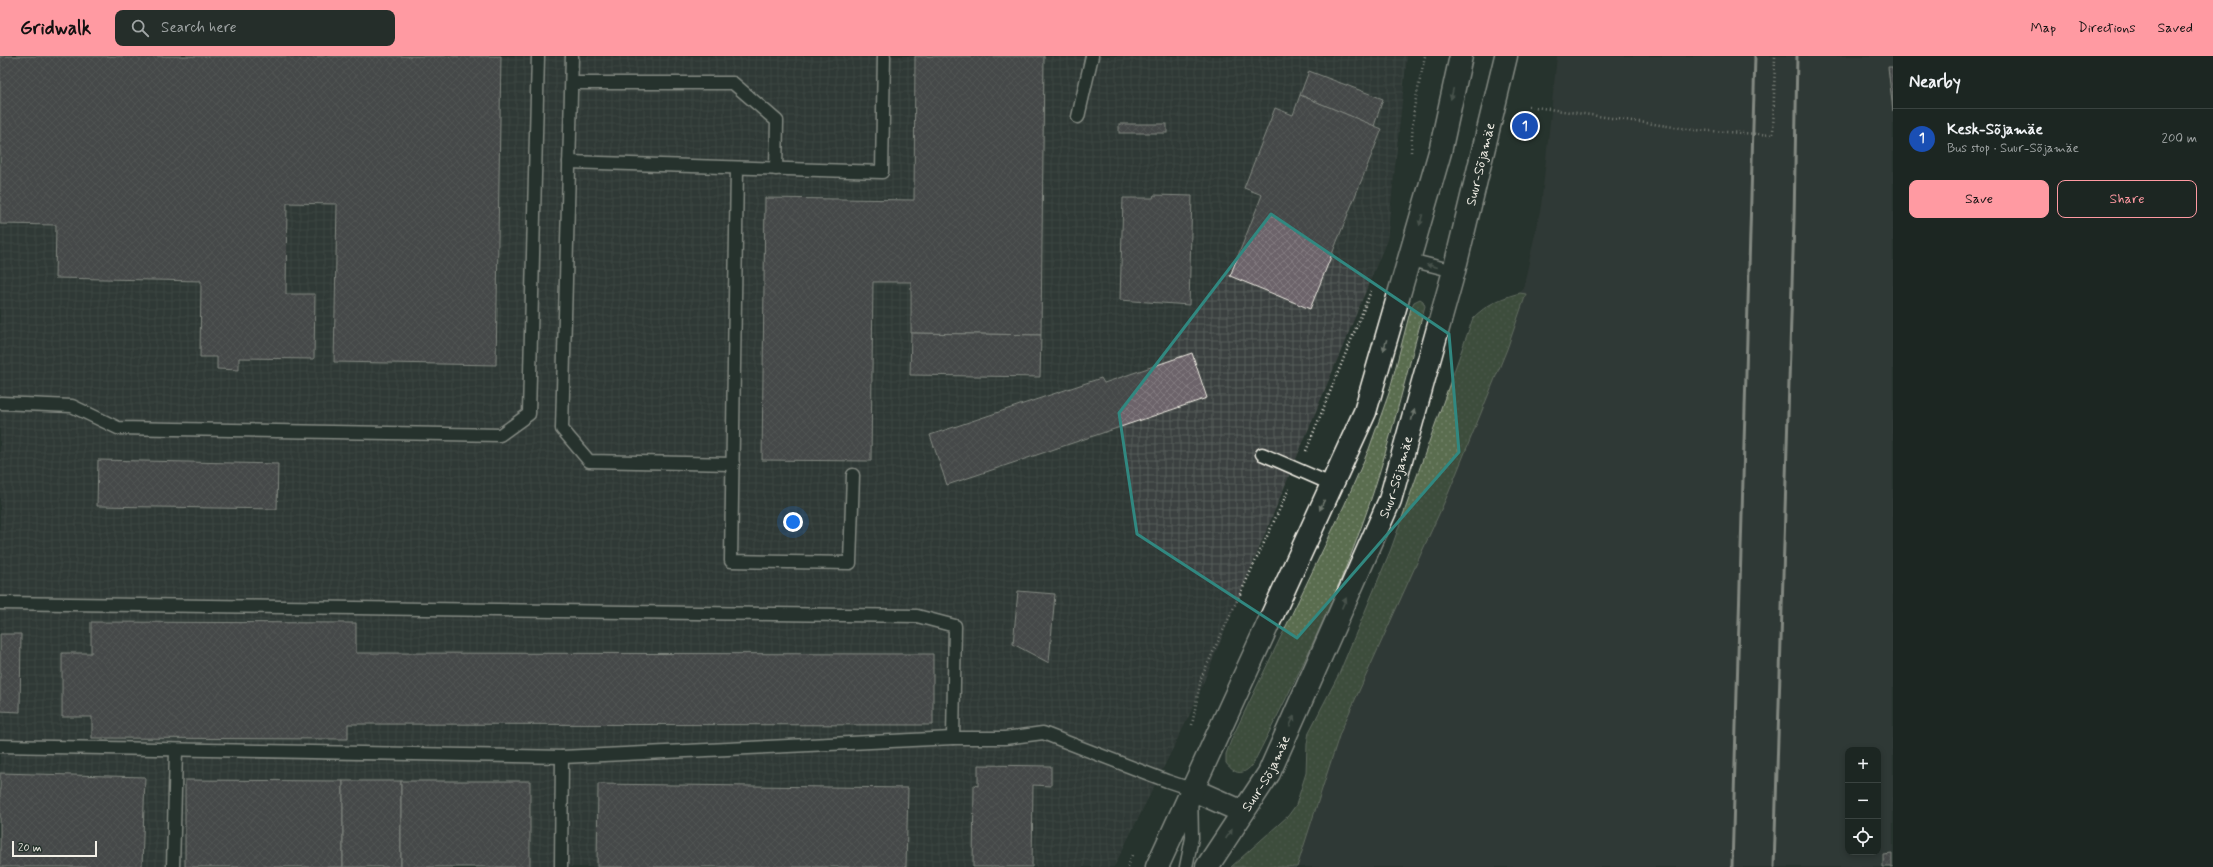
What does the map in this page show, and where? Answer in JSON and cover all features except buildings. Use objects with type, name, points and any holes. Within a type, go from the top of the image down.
[{"type":"main road","points":[[1157,867],[1365,412],[1440,152],[1461,56]]},
{"type":"main road","name":"Suur-Sõjamäe","points":[[1207,867],[1269,773],[1390,500],[1454,271],[1506,56]]},
{"type":"main road","points":[[1192,789],[1244,812]]},
{"type":"lane","points":[[0,403],[72,406],[118,428],[500,435],[529,414],[538,56]]},
{"type":"lane","points":[[572,56],[562,428],[589,461],[733,464]]},
{"type":"lane","points":[[569,162],[882,172],[884,56]]},
{"type":"lane","points":[[1078,117],[1092,56]]},
{"type":"lane","points":[[572,83],[733,83],[777,121],[776,169]]},
{"type":"lane","points":[[736,168],[731,561],[850,563],[853,475]]},
{"type":"lane","points":[[1410,260],[1454,271]]},
{"type":"lane","points":[[1262,454],[1331,484]]},
{"type":"lane","points":[[0,604],[916,616],[955,626],[953,738]]},
{"type":"lane","points":[[0,746],[176,751],[562,757],[953,738],[1005,738],[1044,733],[1192,789],[1192,838],[1186,867]]},
{"type":"lane","points":[[173,867],[176,751]]},
{"type":"lane","points":[[561,867],[562,757]]},
{"type":"path","points":[[1411,155],[1414,108],[1425,56]]},
{"type":"path","points":[[1528,106],[1695,130],[1773,135],[1775,56]]},
{"type":"path","points":[[1192,727],[1201,678],[1319,425],[1372,288]]},
{"type":"highlighted area","points":[[1271,214],[1449,334],[1459,452],[1297,638],[1137,534],[1119,413]]},
{"type":"shaded area","points":[[0,56],[1407,56],[1387,240],[1192,710],[1114,867],[0,867]]},
{"type":"shaded area","points":[[1557,56],[1893,56],[1893,867],[1260,867],[1299,833],[1336,716],[1524,285],[1541,206]]},
{"type":"green space","points":[[1520,293],[1526,294],[1507,349],[1448,494],[1340,733],[1297,867],[1231,867],[1288,816],[1296,805],[1306,773],[1309,732],[1339,674],[1391,549],[1473,318],[1495,302]]},
{"type":"green space","points":[[1420,299],[1423,301],[1425,306],[1394,423],[1373,493],[1348,562],[1319,630],[1287,698],[1253,764],[1246,771],[1236,772],[1226,763],[1226,754],[1232,738],[1345,504],[1369,449],[1389,393],[1411,308],[1414,302]]},
{"type":"railway","points":[[1732,867],[1755,56]]},
{"type":"railway","points":[[1774,867],[1794,220],[1797,56]]},
{"type":"place","name":"Kesk-Sõjamäe","points":[[1525,126]]}]
